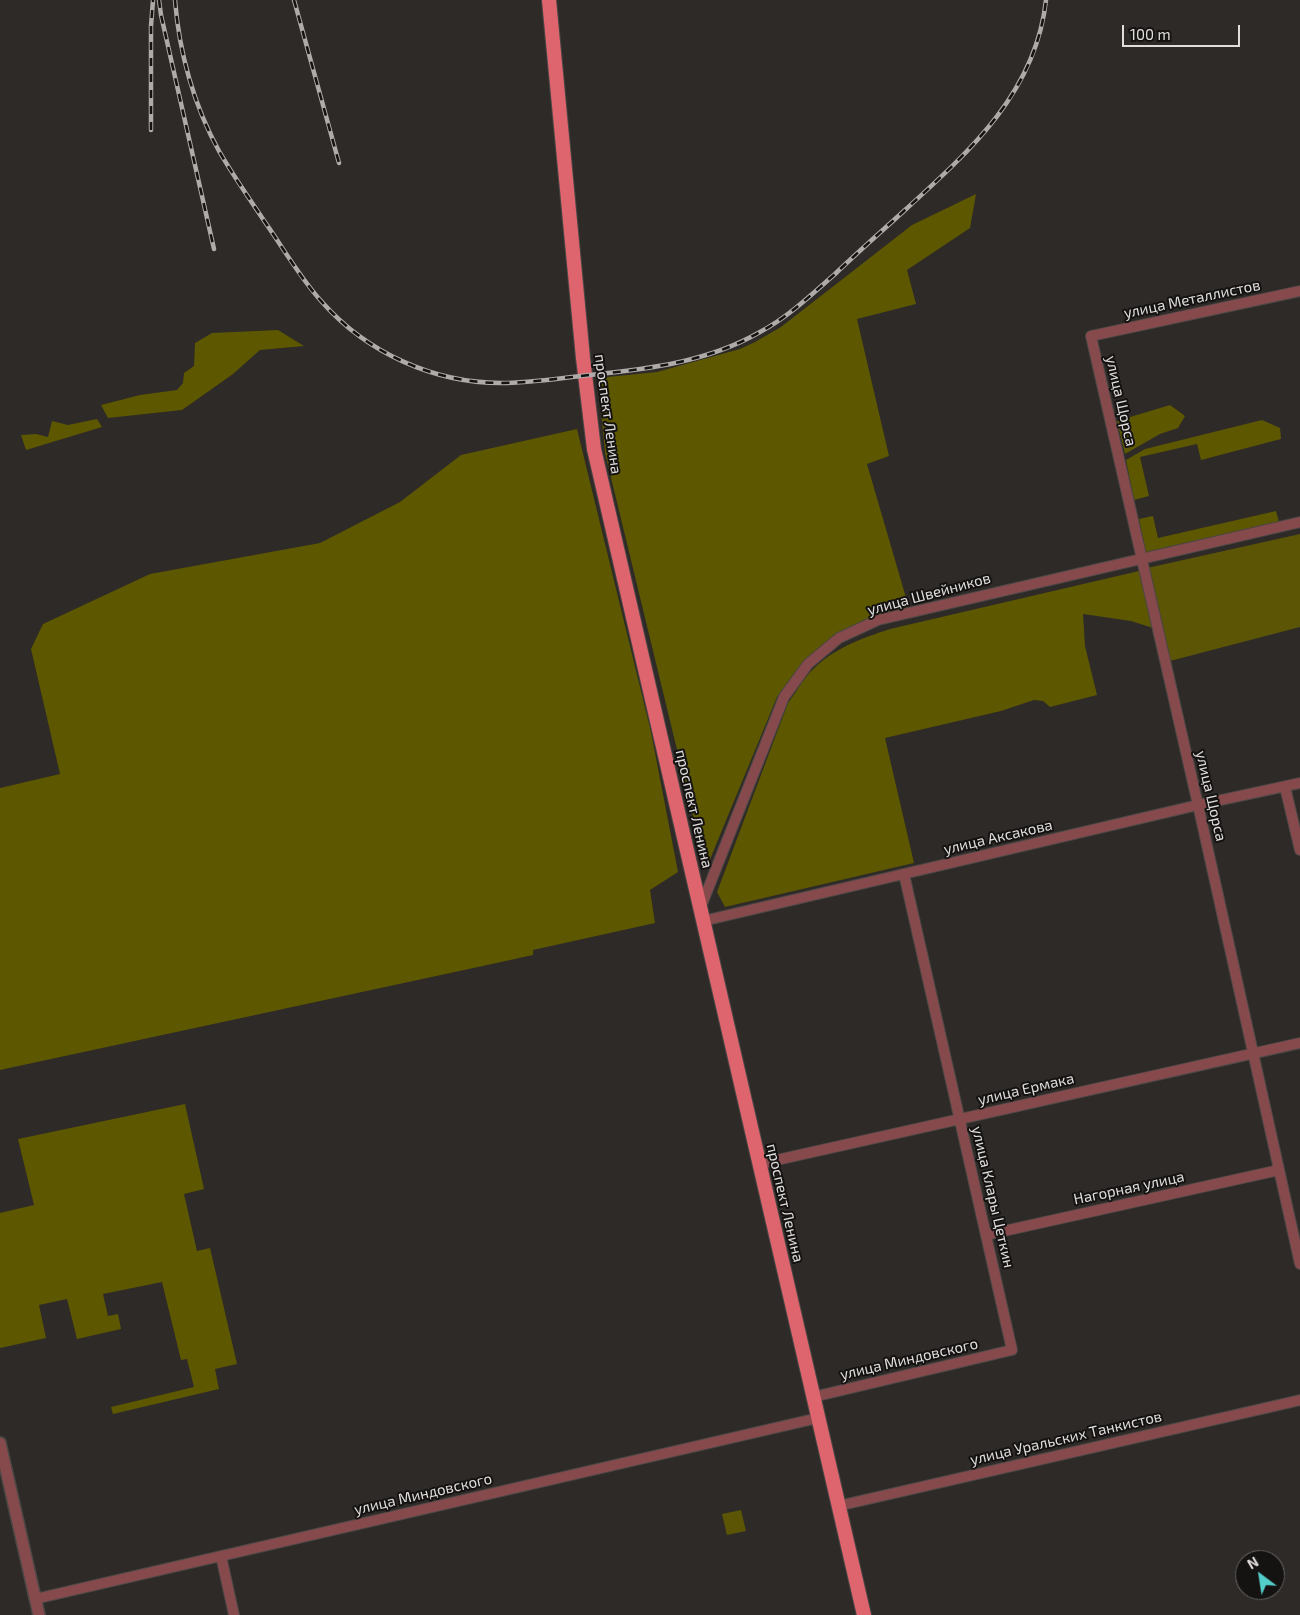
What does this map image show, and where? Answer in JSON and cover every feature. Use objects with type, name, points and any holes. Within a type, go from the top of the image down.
[{"type":"main road","name":"проспект Ленина","points":[[550,0],[583,358],[594,449],[864,1615]]},
{"type":"street","name":"улица Металлистов","points":[[1091,336],[1300,291]]},
{"type":"street","name":"улица Щорса","points":[[1091,336],[1300,1264]]},
{"type":"street","name":"улица Швейников","points":[[702,915],[784,697],[808,664],[839,638],[878,620],[1300,522]]},
{"type":"street","name":"улица Аксакова","points":[[702,915],[904,874],[1300,783]]},
{"type":"street","points":[[1285,786],[1300,850]]},
{"type":"street","name":"улица Клары Цеткин","points":[[904,874],[1012,1350]]},
{"type":"street","name":"улица Ермака","points":[[759,1164],[1300,1043]]},
{"type":"street","name":"Нагорная улица","points":[[986,1235],[1280,1170]]},
{"type":"street","name":"улица Миндовского","points":[[813,1396],[1012,1350]]},
{"type":"street","name":"улица Уральских Танкистов","points":[[838,1506],[1300,1400]]},
{"type":"street","name":"улица Миндовского","points":[[35,1599],[818,1418]]},
{"type":"street","points":[[0,1444],[39,1615]]},
{"type":"street","points":[[221,1556],[234,1615]]},
{"type":"shaded area","points":[[976,194],[970,228],[907,270],[916,304],[857,319],[889,456],[867,464],[909,608],[860,623],[823,645],[797,670],[777,697],[706,869],[605,453],[598,378],[657,372],[740,349],[755,342],[781,327],[912,225]]},
{"type":"shaded area","points":[[278,330],[304,346],[260,350],[233,374],[182,410],[108,418],[101,405],[140,395],[177,390],[183,383],[184,373],[194,366],[195,343],[212,333]]},
{"type":"shaded area","points":[[1170,405],[1185,416],[1178,428],[1160,434],[1125,454],[1117,421]]},
{"type":"shaded area","points":[[97,419],[102,427],[26,450],[21,435],[36,434],[48,437],[52,421],[68,425]]},
{"type":"shaded area","points":[[1262,420],[1280,428],[1281,439],[1201,460],[1197,444],[1140,457],[1149,496],[1134,500],[1126,460],[1145,449]]},
{"type":"shaded area","points":[[577,429],[651,732],[678,872],[650,890],[655,923],[533,950],[533,955],[0,1070],[0,788],[60,774],[31,649],[43,624],[150,574],[320,543],[400,502],[461,455]]},
{"type":"shaded area","points":[[1276,511],[1279,522],[1146,552],[1139,519],[1153,516],[1158,538]]},
{"type":"shaded area","points":[[1300,534],[1300,627],[1170,661],[1147,568]]},
{"type":"shaded area","points":[[1139,571],[1153,628],[1131,621],[1083,614],[1085,646],[1097,695],[1050,707],[1043,701],[1034,700],[1001,711],[885,738],[914,863],[725,907],[717,892],[788,703],[814,668],[844,647],[890,629]]},
{"type":"shaded area","points":[[185,1104],[204,1189],[184,1194],[197,1251],[210,1248],[237,1364],[215,1369],[219,1389],[113,1414],[111,1407],[194,1387],[187,1359],[181,1360],[162,1282],[103,1294],[108,1316],[118,1314],[121,1329],[77,1339],[67,1299],[39,1305],[46,1338],[0,1348],[0,1213],[34,1205],[18,1139]]},
{"type":"shaded area","points":[[741,1510],[746,1531],[727,1535],[722,1514]]},
{"type":"railway","points":[[151,130],[151,26],[153,0]]},
{"type":"railway","points":[[159,0],[214,249]]},
{"type":"railway","points":[[175,0],[184,59],[195,97],[210,134],[237,180],[293,265],[314,293],[340,320],[360,336],[403,362],[451,378],[501,383],[656,367],[720,351],[780,320],[835,274],[976,142],[1014,91],[1029,63],[1040,33],[1046,0]]},
{"type":"railway","points":[[294,0],[339,163]]}]
